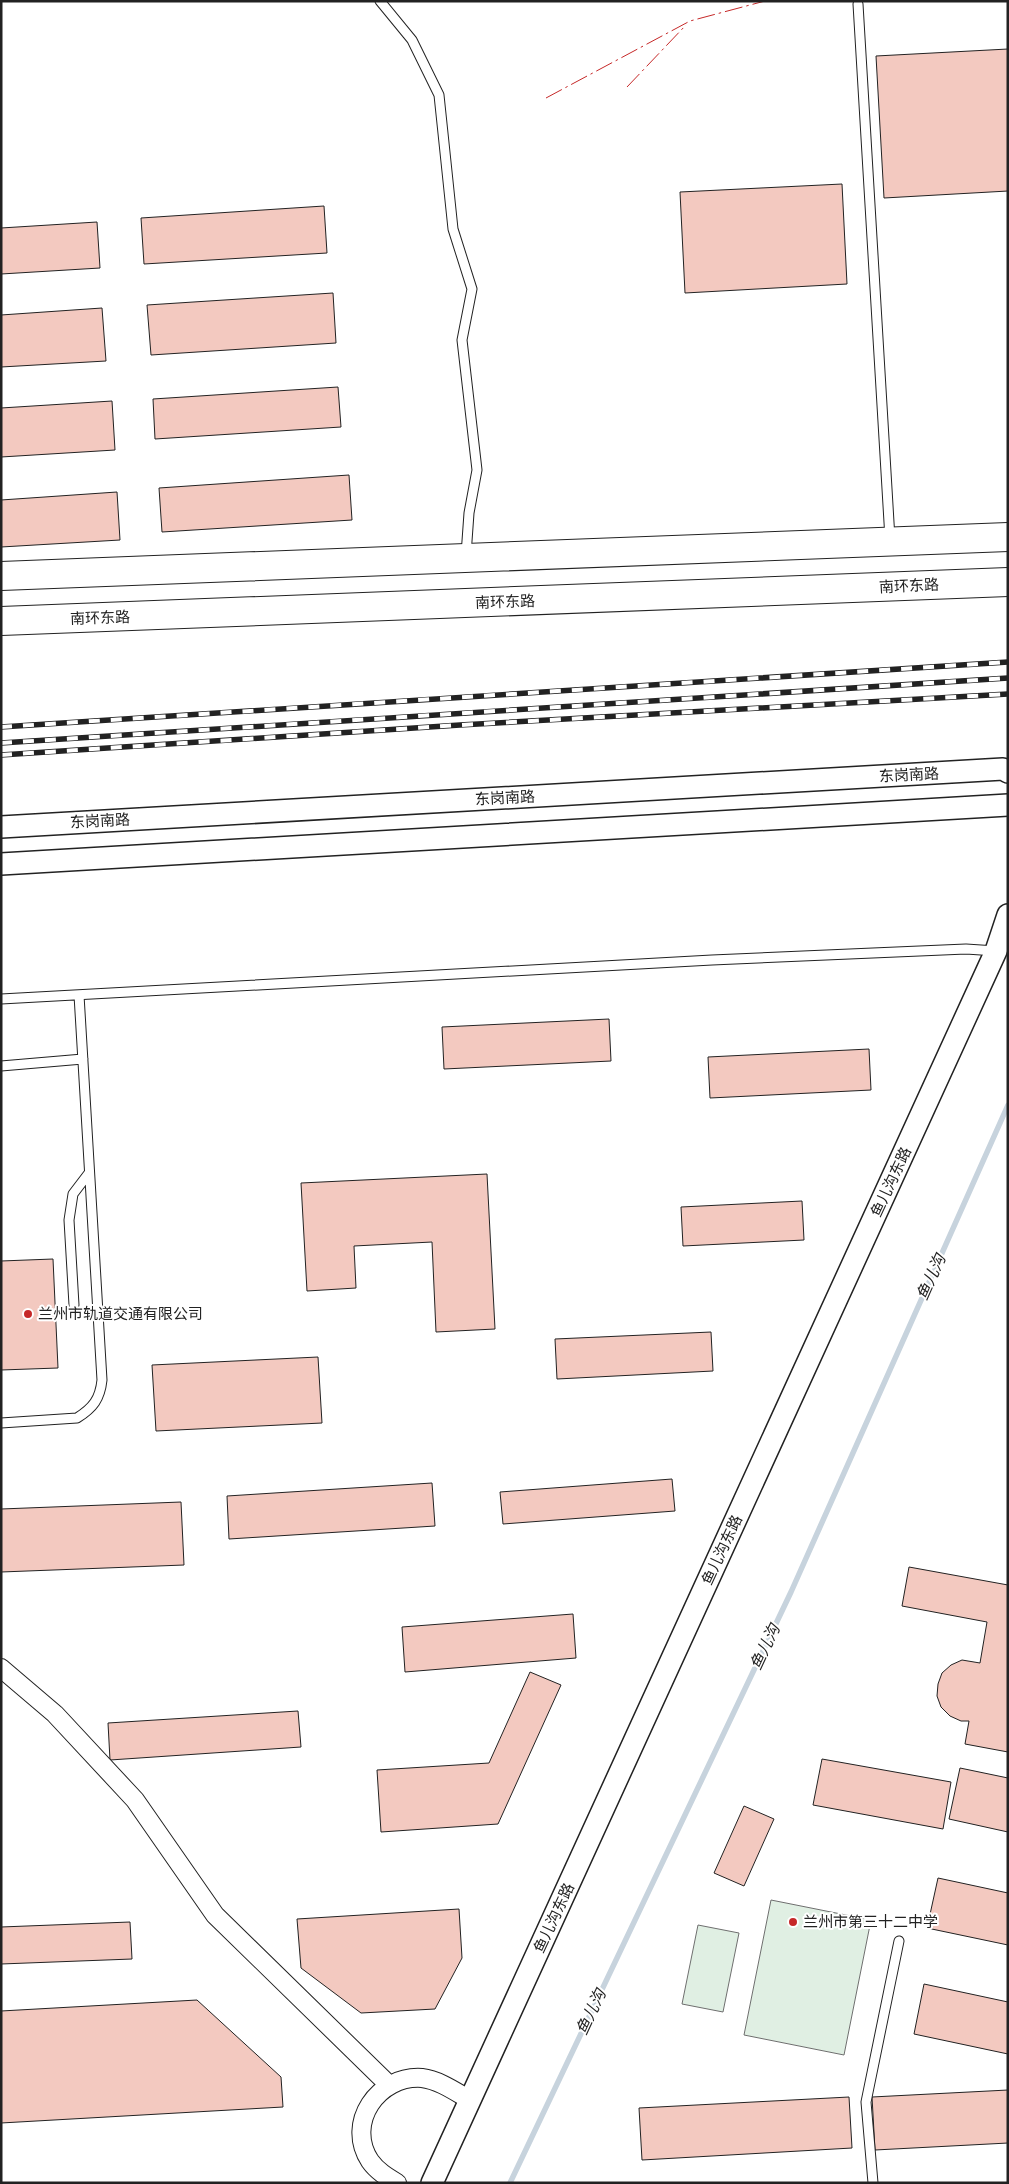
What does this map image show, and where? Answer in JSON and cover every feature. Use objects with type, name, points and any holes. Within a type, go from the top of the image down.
[{"type":"highway","points":[[1,576],[1008,537]]},
{"type":"highway","name":"南环东路","points":[[1,622],[1008,582]]},
{"type":"street","name":"东岗南路","points":[[1,827],[1003,769],[1008,772]]},
{"type":"street","points":[[1,864],[1008,805]]},
{"type":"street","name":"鱼儿沟东路","points":[[432,2183],[996,951],[1008,915]]},
{"type":"street","points":[[1,1668],[55,1714],[136,1800],[216,1915],[389,2085]]},
{"type":"street","points":[[397,2183],[382,2174],[370,2161],[363,2145],[362,2128],[366,2111],[375,2096],[389,2085],[406,2079],[424,2078],[470,2100]]},
{"type":"lane","points":[[380,1],[412,40],[439,95],[453,229],[472,289],[462,340],[477,470],[469,513],[466,558]]},
{"type":"lane","points":[[858,4],[890,542]]},
{"type":"lane","points":[[1,1000],[722,959],[966,949],[996,951]]},
{"type":"lane","points":[[1,1423],[77,1418],[96,1403],[100,1392],[102,1380],[79,995]]},
{"type":"lane","points":[[1,1066],[83,1059]]},
{"type":"lane","points":[[74,1305],[69,1220],[73,1194],[90,1173]]},
{"type":"lane","points":[[873,2183],[866,2102],[899,1941]]},
{"type":"green space","points":[[771,1900],[871,1920],[844,2055],[744,2035]]},
{"type":"green space","points":[[698,1925],[739,1933],[723,2012],[682,2004]]},
{"type":"building","points":[[1008,49],[1008,191],[884,198],[876,56]]},
{"type":"building","points":[[842,184],[847,284],[685,293],[680,192]]},
{"type":"building","points":[[324,206],[327,253],[144,264],[141,218]]},
{"type":"building","points":[[97,222],[100,268],[1,274],[1,228]]},
{"type":"building","points":[[333,293],[336,343],[151,355],[147,305]]},
{"type":"building","points":[[102,308],[106,361],[1,367],[1,315]]},
{"type":"building","points":[[338,387],[341,427],[155,439],[153,399]]},
{"type":"building","points":[[112,401],[115,450],[1,457],[1,408]]},
{"type":"building","points":[[349,475],[352,520],[162,532],[159,488]]},
{"type":"building","points":[[117,492],[120,540],[1,547],[1,500]]},
{"type":"building","points":[[609,1019],[611,1061],[444,1069],[442,1027]]},
{"type":"building","points":[[869,1049],[871,1090],[710,1098],[708,1057]]},
{"type":"building","points":[[487,1174],[495,1329],[436,1332],[432,1242],[354,1246],[356,1288],[307,1291],[301,1183]]},
{"type":"building","points":[[802,1201],[804,1240],[683,1246],[681,1207]]},
{"type":"building","name":"兰州市轨道交通有限公司","points":[[53,1259],[58,1368],[1,1370],[1,1261]]},
{"type":"building","points":[[711,1332],[713,1371],[557,1379],[555,1339]]},
{"type":"building","points":[[318,1357],[322,1423],[156,1431],[152,1365]]},
{"type":"building","points":[[672,1479],[675,1511],[503,1524],[500,1492]]},
{"type":"building","points":[[432,1483],[435,1526],[229,1539],[227,1496]]},
{"type":"building","points":[[181,1502],[184,1565],[1,1572],[1,1509]]},
{"type":"building","points":[[909,1567],[1008,1585],[1008,1752],[965,1744],[969,1721],[961,1721],[950,1716],[941,1707],[937,1696],[938,1684],[942,1673],[951,1665],[962,1660],[980,1663],[987,1622],[902,1606]]},
{"type":"building","points":[[573,1614],[576,1658],[405,1672],[402,1627]]},
{"type":"building","points":[[530,1672],[561,1685],[498,1824],[381,1832],[377,1770],[489,1763]]},
{"type":"building","points":[[298,1711],[301,1747],[110,1760],[108,1723]]},
{"type":"building","points":[[822,1759],[951,1782],[943,1829],[813,1805]]},
{"type":"building","points":[[960,1768],[1008,1778],[1008,1832],[949,1819]]},
{"type":"building","points":[[744,1806],[774,1819],[744,1886],[714,1873]]},
{"type":"building","points":[[938,1878],[1008,1893],[1008,1945],[927,1928]]},
{"type":"building","points":[[459,1909],[462,1958],[435,2009],[361,2013],[301,1968],[297,1919]]},
{"type":"building","points":[[130,1922],[132,1959],[1,1964],[1,1927]]},
{"type":"building","points":[[924,1984],[1008,2002],[1008,2054],[914,2034]]},
{"type":"building","points":[[197,2000],[281,2077],[283,2107],[1,2123],[1,2011]]},
{"type":"building","points":[[1008,2090],[1008,2143],[875,2150],[872,2097]]},
{"type":"building","points":[[849,2097],[852,2148],[642,2160],[639,2108]]},
{"type":"waterway","name":"鱼儿沟","points":[[510,2183],[791,1592],[1008,1105]]},
{"type":"railway","points":[[1,727],[1008,662]]},
{"type":"railway","points":[[1,743],[1008,678]]},
{"type":"railway","points":[[1,755],[460,725],[1008,694]]},
{"type":"power","points":[[546,98],[690,21],[765,1]]},
{"type":"power","points":[[627,87],[686,25]]},
{"type":"place","name":"兰州市轨道交通有限公司","points":[[28,1314]]},
{"type":"place","name":"兰州市第三十二中学","points":[[793,1922]]}]
